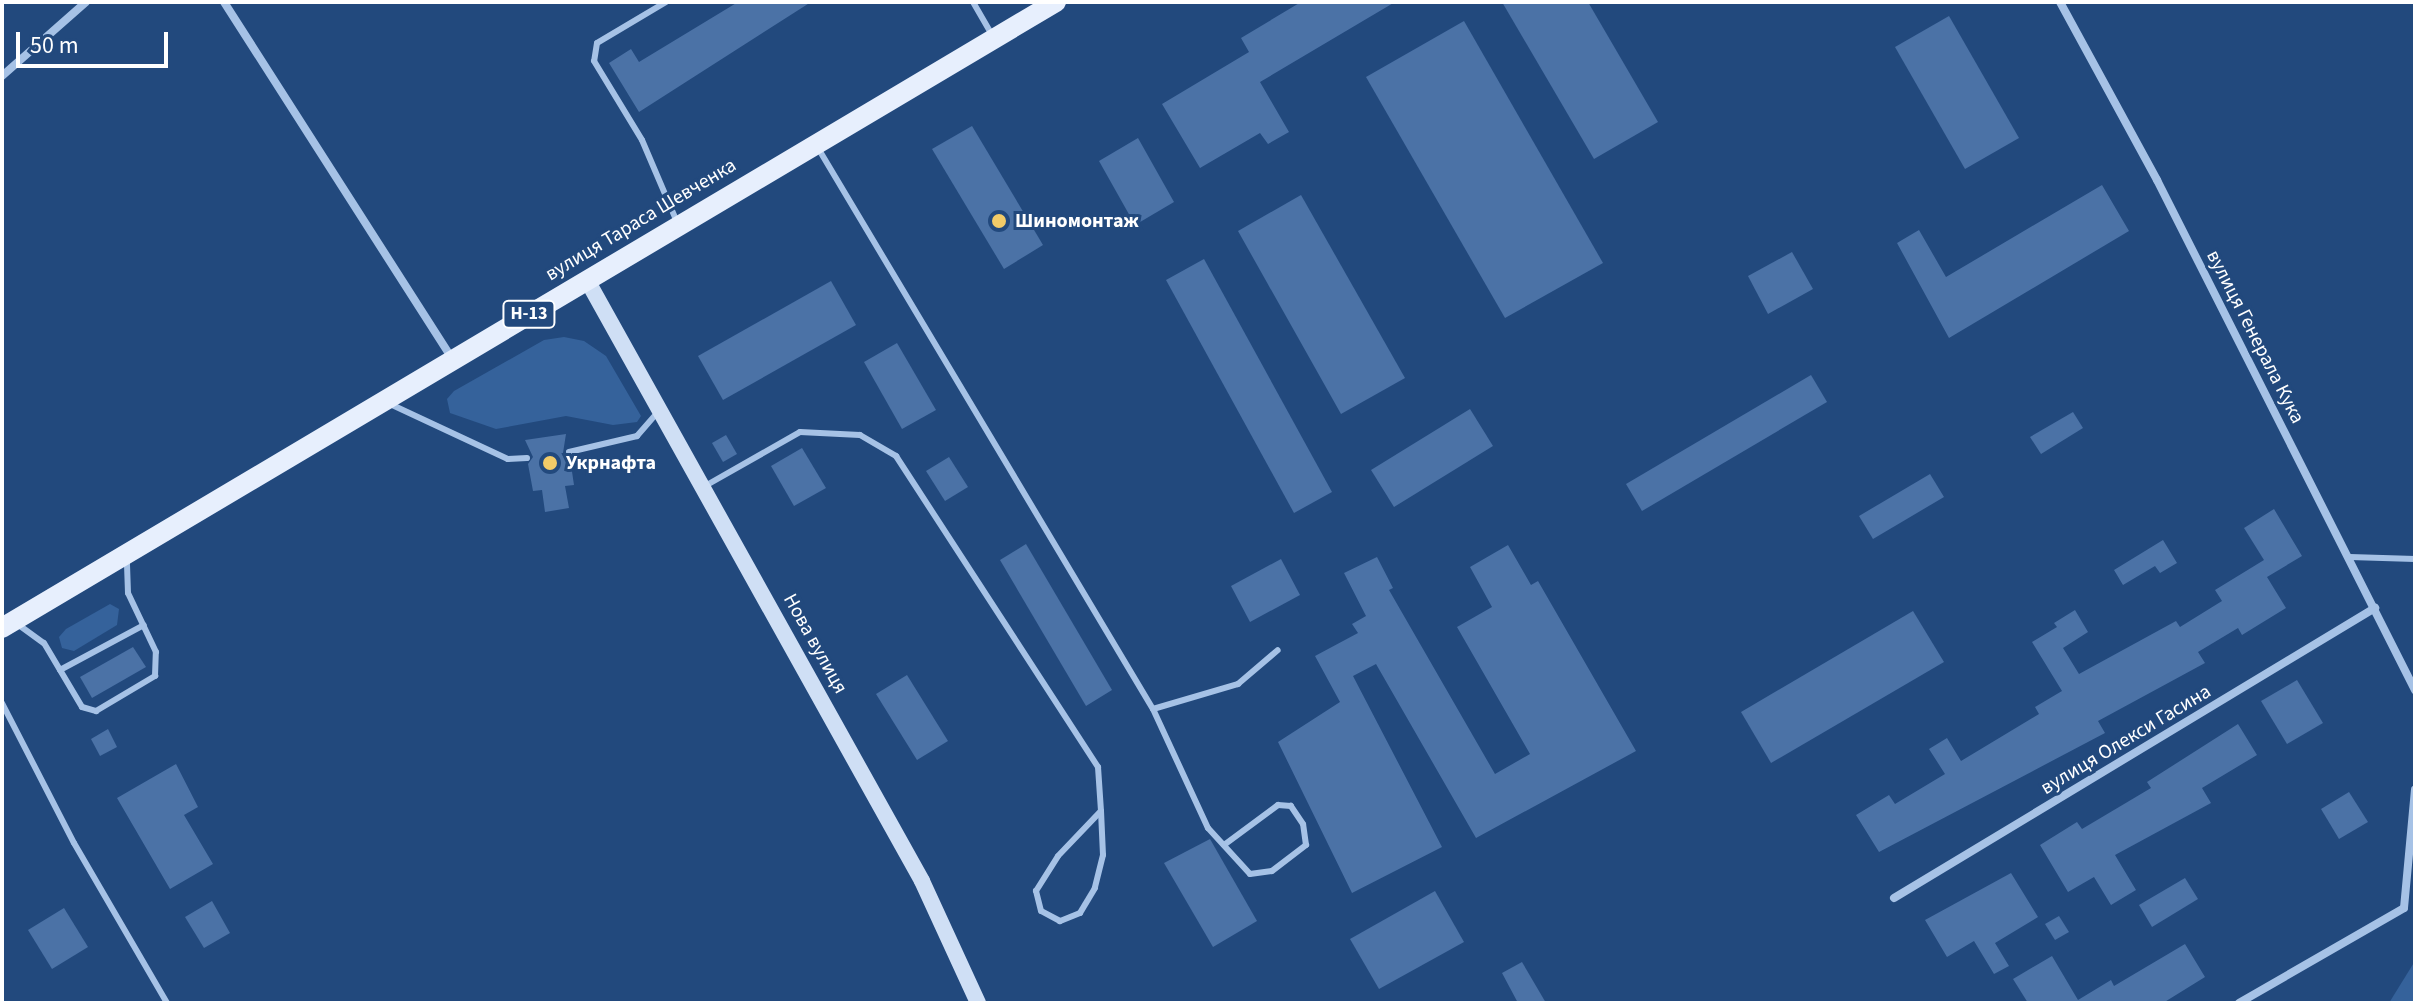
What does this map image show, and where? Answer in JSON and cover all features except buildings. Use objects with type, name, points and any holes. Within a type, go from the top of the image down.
[{"type":"main road","name":"вулиця Тараса Шевченка","points":[[7,624],[1056,2]]},
{"type":"street","points":[[2,76],[86,2]]},
{"type":"street","points":[[224,2],[452,359]]},
{"type":"street","name":"вулиця Генерала Кука","points":[[2060,2],[2350,557],[2415,690]]},
{"type":"street","name":"Нова вулиця","points":[[587,280],[705,486],[922,881],[978,1003]]},
{"type":"street","name":"вулиця Олекси Гасина","points":[[1894,898],[2375,608]]},
{"type":"street","points":[[2239,1003],[2404,908],[2415,790]]},
{"type":"lane","points":[[666,2],[597,43],[594,61],[642,140],[678,226]]},
{"type":"lane","points":[[973,2],[995,39]]},
{"type":"lane","points":[[816,145],[1153,709],[1208,828],[1250,874],[1272,871],[1306,845],[1303,824],[1291,806],[1278,805],[1224,845]]},
{"type":"lane","points":[[383,400],[508,459],[527,458]]},
{"type":"lane","points":[[569,452],[637,436],[661,409]]},
{"type":"lane","points":[[705,486],[800,432],[860,435],[896,456],[1098,767],[1101,811],[1103,855],[1095,888],[1080,913],[1060,921],[1041,911],[1036,891],[1058,856],[1101,811]]},
{"type":"lane","points":[[7,624],[44,643],[82,707],[96,711],[155,676],[156,652],[128,593],[126,553]]},
{"type":"lane","points":[[2350,557],[2415,559]]},
{"type":"lane","points":[[60,670],[144,625]]},
{"type":"lane","points":[[1153,709],[1238,684],[1278,650]]},
{"type":"lane","points":[[2,703],[74,843],[167,1003]]},
{"type":"shaded area","points":[[564,337],[584,341],[606,356],[641,416],[637,422],[613,425],[566,416],[496,429],[450,413],[447,399],[454,391],[544,340]]},
{"type":"shaded area","points":[[110,604],[119,609],[117,625],[74,651],[62,648],[59,637],[66,629]]},
{"type":"shaded area","points":[[2415,961],[2415,1003],[2389,1003]]},
{"type":"place","name":"Шиномонтаж","points":[[999,221]]},
{"type":"place","name":"Укрнафта","points":[[550,463]]}]
